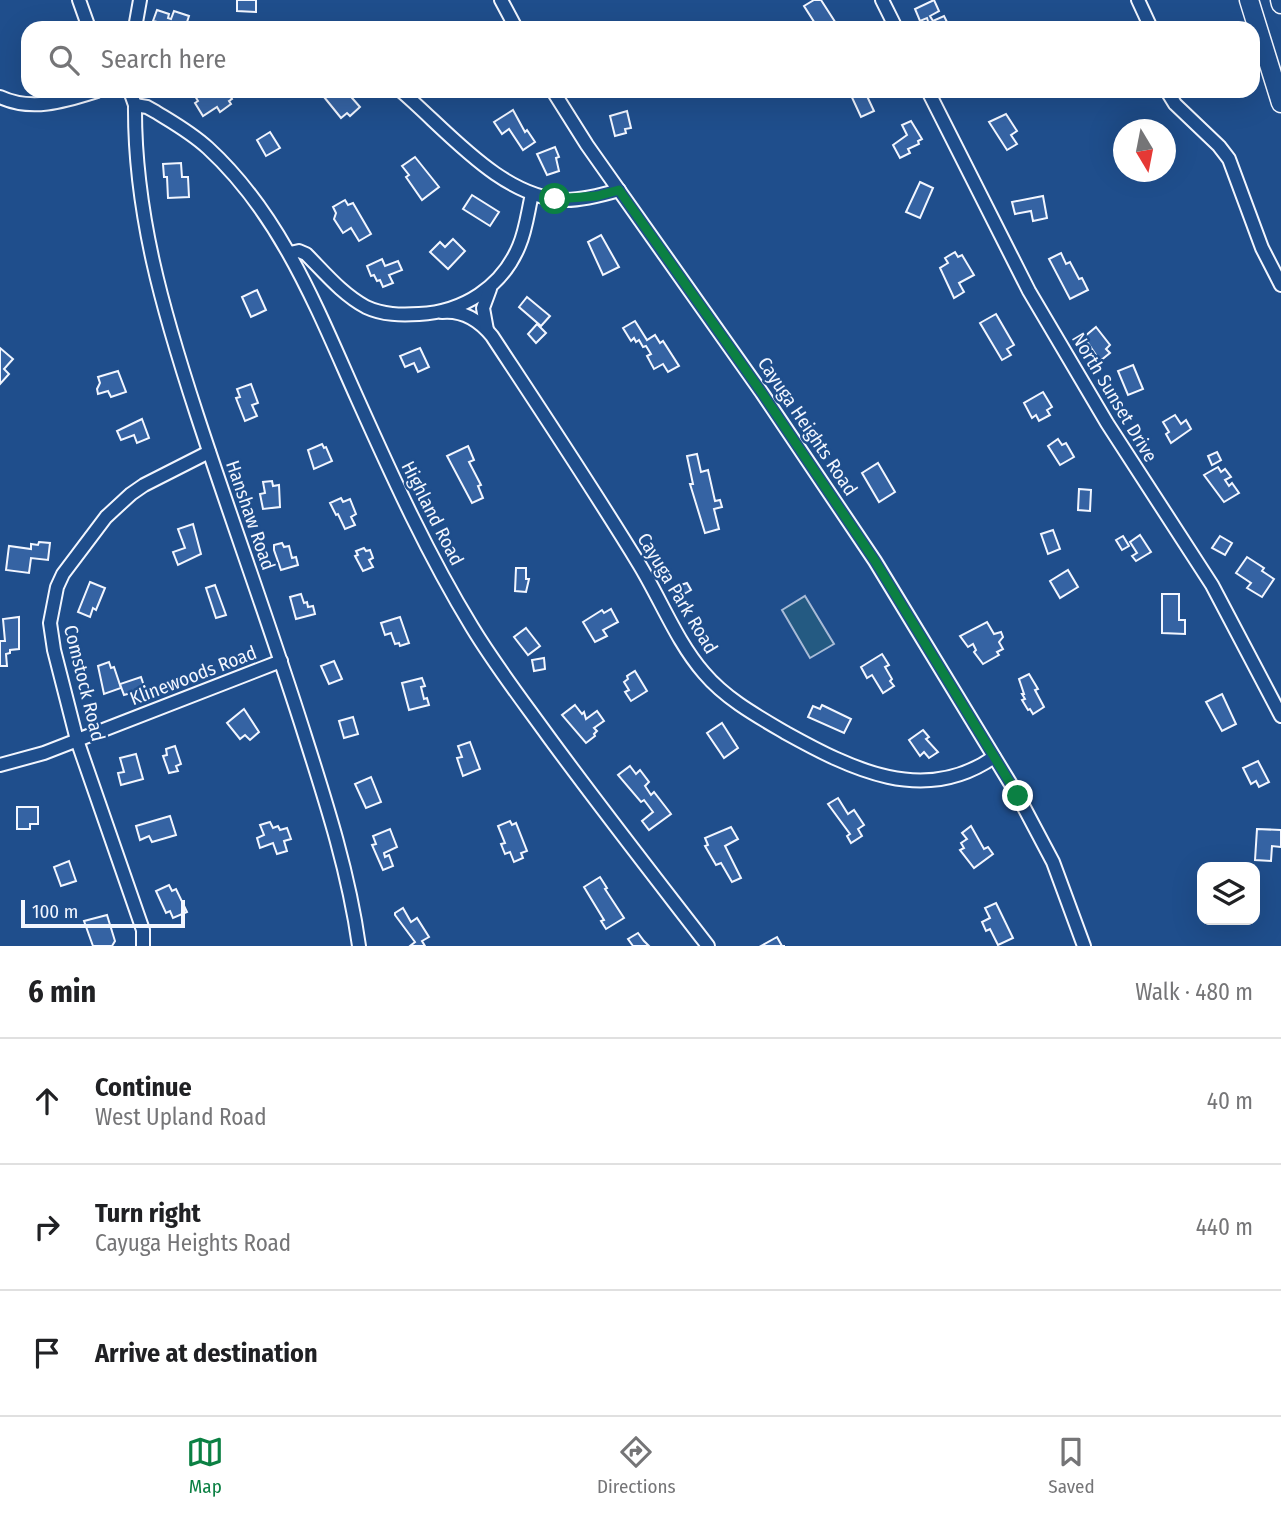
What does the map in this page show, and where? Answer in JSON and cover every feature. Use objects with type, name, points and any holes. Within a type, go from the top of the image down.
[{"type":"highway","points":[[1237,0],[1244,21]]},
{"type":"highway","points":[[1249,0],[1255,21]]},
{"type":"highway","points":[[1260,38],[1281,103]]},
{"type":"highway","points":[[1260,55],[1273,82]]},
{"type":"street","points":[[79,0],[86,21]]},
{"type":"street","points":[[136,21],[140,0]]},
{"type":"street","points":[[501,0],[512,21]]},
{"type":"street","points":[[882,0],[892,21]]},
{"type":"street","points":[[1138,0],[1148,21]]},
{"type":"street","points":[[0,97],[12,102],[40,105],[75,98]]},
{"type":"street","name":"Hanshaw Road","points":[[132,98],[149,251],[171,337],[325,797],[350,894],[359,946]]},
{"type":"street","points":[[409,98],[501,178],[532,194],[566,200],[619,190]]},
{"type":"street","name":"Cayuga Heights Road","points":[[557,98],[587,145],[747,370],[875,561],[994,757],[1049,854],[1084,946]]},
{"type":"street","name":"North Sunset Drive","points":[[932,98],[1029,291],[1107,424],[1212,585],[1281,716]]},
{"type":"street","points":[[1171,98],[1229,159],[1262,248],[1281,285]]},
{"type":"street","name":"Highland Road","points":[[135,105],[156,111],[208,148],[257,203],[290,253],[390,472],[435,563],[472,627],[600,808],[708,946]]},
{"type":"street","points":[[487,330],[482,308],[490,289],[510,265],[520,244],[532,194]]},
{"type":"street","points":[[290,253],[299,251],[306,254],[343,291],[370,308],[402,315],[442,312],[467,303],[490,289]]},
{"type":"street","name":"Cayuga Park Road","points":[[442,312],[472,317],[487,330],[634,555],[693,658],[707,676],[724,691],[758,717],[807,745],[870,774],[895,779],[940,779],[974,770],[994,757]]},
{"type":"street","name":"Comstock Road","points":[[143,946],[143,930],[77,740],[54,650],[50,623],[57,587],[63,574],[106,517],[131,494],[208,452]]},
{"type":"street","name":"Klinewoods Road","points":[[0,765],[44,753],[281,661]]},
{"type":"shaded area","points":[[805,596],[834,644],[810,658],[782,610]]},
{"type":"building","points":[[237,0],[256,0],[256,12],[237,11]]},
{"type":"building","points":[[814,0],[821,0],[834,21],[814,21],[804,6]]},
{"type":"building","points":[[934,0],[939,11],[930,16],[933,21],[928,21],[927,18],[920,21],[915,9]]},
{"type":"building","points":[[157,10],[169,14],[168,18],[171,19],[174,11],[189,16],[187,21],[153,21]]},
{"type":"building","points":[[944,16],[946,21],[933,21]]},
{"type":"building","points":[[196,98],[232,99],[229,101],[231,104],[220,112],[217,107],[203,116],[195,103],[198,101]]},
{"type":"building","points":[[325,98],[352,98],[360,107],[350,116],[347,113],[341,118]]},
{"type":"building","points":[[852,98],[868,98],[874,111],[861,117]]},
{"type":"building","points":[[513,110],[525,132],[527,130],[535,142],[523,150],[509,129],[502,134],[494,122]]},
{"type":"building","points":[[627,111],[631,128],[625,129],[626,133],[615,136],[610,116]]},
{"type":"building","points":[[1006,114],[1017,131],[1011,135],[1017,144],[1007,150],[989,122]]},
{"type":"building","points":[[911,121],[922,139],[918,141],[919,144],[908,149],[910,153],[900,158],[893,145],[907,135],[902,125]]},
{"type":"building","points":[[270,132],[280,148],[266,156],[257,140]]},
{"type":"building","points":[[555,147],[559,157],[556,158],[559,171],[547,175],[537,154]]},
{"type":"building","points":[[415,157],[439,187],[422,200],[406,177],[409,175],[402,166]]},
{"type":"building","points":[[181,163],[182,177],[188,177],[189,197],[168,198],[163,164]]},
{"type":"building","points":[[920,182],[933,188],[920,218],[906,212]]},
{"type":"building","points":[[472,195],[499,212],[490,226],[463,209]]},
{"type":"building","points":[[1043,196],[1047,218],[1033,221],[1031,211],[1015,214],[1012,202]]},
{"type":"building","points":[[345,200],[348,205],[353,203],[371,234],[359,241],[351,228],[343,233],[334,219],[336,213],[333,207]]},
{"type":"building","points":[[601,235],[619,267],[603,275],[588,242]]},
{"type":"building","points":[[453,239],[465,251],[448,269],[430,252],[440,242],[445,247]]},
{"type":"building","points":[[955,252],[958,257],[962,255],[974,275],[959,283],[964,292],[954,298],[940,268],[948,263],[945,258]]},
{"type":"building","points":[[1061,253],[1066,264],[1070,262],[1088,290],[1070,299],[1049,259]]},
{"type":"building","points":[[382,259],[385,266],[398,261],[402,270],[389,275],[393,283],[383,287],[380,280],[377,281],[374,275],[371,276],[367,266]]},
{"type":"building","points":[[257,290],[266,310],[251,317],[242,297]]},
{"type":"building","points":[[527,297],[550,316],[541,326],[519,307]]},
{"type":"building","points":[[996,314],[1014,345],[1007,349],[1011,355],[1002,360],[980,323]]},
{"type":"building","points":[[635,321],[647,340],[655,335],[660,343],[663,341],[679,366],[668,372],[663,364],[654,369],[647,356],[651,354],[646,346],[643,347],[639,340],[636,342],[634,338],[631,341],[623,328]]},
{"type":"building","points":[[537,324],[546,333],[536,343],[528,334]]},
{"type":"building","points":[[1096,327],[1110,345],[1106,349],[1110,353],[1100,361],[1084,337]]},
{"type":"building","points":[[0,348],[13,359],[4,369],[9,374],[0,384]]},
{"type":"building","points":[[420,348],[429,367],[418,372],[414,363],[405,367],[400,356]]},
{"type":"building","points":[[1133,365],[1143,389],[1128,395],[1118,371]]},
{"type":"building","points":[[118,371],[126,392],[111,397],[108,391],[98,394],[98,377]]},
{"type":"building","points":[[251,384],[258,403],[252,405],[257,416],[245,421],[236,398],[240,397],[237,389]]},
{"type":"building","points":[[1043,392],[1052,407],[1047,410],[1050,415],[1039,421],[1036,415],[1032,418],[1024,403]]},
{"type":"building","points":[[1175,415],[1181,424],[1186,420],[1191,429],[1171,443],[1163,422]]},
{"type":"building","points":[[142,419],[149,438],[137,443],[134,435],[121,440],[117,431]]},
{"type":"building","points":[[1058,439],[1062,445],[1066,443],[1074,457],[1060,465],[1048,446]]},
{"type":"building","points":[[322,444],[332,461],[314,469],[308,450]]},
{"type":"building","points":[[468,446],[474,460],[469,462],[481,485],[478,486],[483,498],[472,503],[447,456]]},
{"type":"building","points":[[1217,452],[1221,460],[1212,465],[1208,456]]},
{"type":"building","points":[[697,454],[701,472],[708,470],[715,501],[720,500],[722,507],[714,509],[719,529],[705,533],[690,484],[693,484],[687,456]]},
{"type":"building","points":[[878,463],[895,492],[879,502],[862,473]]},
{"type":"building","points":[[1218,467],[1221,472],[1225,469],[1231,477],[1225,480],[1229,486],[1232,483],[1239,493],[1224,502],[1204,475]]},
{"type":"building","points":[[272,481],[273,486],[279,485],[280,507],[263,509],[260,494],[265,493],[263,482]]},
{"type":"building","points":[[1079,489],[1091,490],[1090,511],[1078,510]]},
{"type":"building","points":[[341,498],[343,502],[350,499],[356,514],[351,517],[355,525],[345,529],[330,503]]},
{"type":"building","points":[[193,524],[201,554],[178,565],[173,552],[185,548],[178,529]]},
{"type":"building","points":[[1053,530],[1060,549],[1048,554],[1041,534]]},
{"type":"building","points":[[1140,535],[1151,552],[1136,561],[1132,556],[1137,553],[1130,542]]},
{"type":"building","points":[[1123,536],[1129,546],[1122,550],[1116,540]]},
{"type":"building","points":[[1220,536],[1232,543],[1225,555],[1212,548]]},
{"type":"building","points":[[39,542],[50,543],[48,560],[31,558],[29,573],[6,570],[9,546],[31,549],[31,544],[38,545]]},
{"type":"building","points":[[282,543],[284,547],[289,546],[292,558],[296,557],[298,565],[281,570],[274,545]]},
{"type":"building","points":[[364,548],[366,551],[370,550],[373,558],[369,560],[373,567],[363,571],[355,556],[358,555],[356,551]]},
{"type":"building","points":[[1247,557],[1264,568],[1262,571],[1274,579],[1262,597],[1247,588],[1251,583],[1236,573]]},
{"type":"building","points":[[516,568],[526,568],[526,579],[529,579],[526,592],[515,591]]},
{"type":"building","points":[[1068,570],[1078,587],[1060,598],[1050,581]]},
{"type":"building","points":[[90,582],[105,588],[96,610],[93,608],[90,617],[78,612]]},
{"type":"building","points":[[687,583],[691,590],[677,598],[671,588]]},
{"type":"building","points":[[215,585],[226,615],[216,618],[206,588]]},
{"type":"building","points":[[301,594],[308,607],[313,606],[315,614],[296,619],[290,597]]},
{"type":"building","points":[[1162,594],[1179,594],[1179,620],[1185,620],[1185,634],[1162,633]]},
{"type":"building","points":[[611,609],[618,622],[603,630],[607,636],[595,642],[583,622],[602,610],[604,613]]},
{"type":"building","points":[[19,617],[19,649],[10,650],[10,653],[6,654],[7,666],[0,666],[0,641],[5,641],[3,619]]},
{"type":"building","points":[[400,617],[409,643],[400,646],[399,643],[395,644],[391,633],[385,635],[381,623]]},
{"type":"building","points":[[987,622],[994,634],[1001,632],[1003,637],[999,642],[1003,649],[997,652],[999,655],[983,664],[974,652],[976,650],[973,644],[968,647],[960,636]]},
{"type":"building","points":[[526,628],[540,646],[528,655],[514,637]]},
{"type":"building","points":[[882,654],[889,665],[885,667],[894,686],[883,693],[872,675],[867,678],[861,667]]},
{"type":"building","points":[[544,658],[545,669],[534,671],[532,660]]},
{"type":"building","points":[[334,661],[342,679],[329,684],[321,666]]},
{"type":"building","points":[[109,662],[111,668],[114,667],[121,688],[104,694],[98,666]]},
{"type":"building","points":[[635,671],[647,691],[631,701],[625,692],[629,690],[624,682],[628,679],[627,676]]},
{"type":"building","points":[[1029,674],[1044,707],[1033,714],[1022,700],[1025,699],[1019,679]]},
{"type":"building","points":[[141,677],[145,689],[124,695],[120,684]]},
{"type":"building","points":[[422,678],[425,686],[421,687],[424,699],[427,698],[429,705],[409,710],[402,683]]},
{"type":"building","points":[[1222,694],[1236,724],[1222,731],[1206,702]]},
{"type":"building","points":[[575,705],[582,714],[584,712],[586,719],[597,711],[604,721],[594,728],[597,731],[595,736],[586,743],[562,715]]},
{"type":"building","points":[[822,705],[851,719],[844,733],[808,717],[813,706],[820,709]]},
{"type":"building","points":[[244,709],[259,732],[250,740],[245,735],[240,739],[227,723]]},
{"type":"building","points":[[353,717],[358,734],[344,738],[339,721]]},
{"type":"building","points":[[722,723],[738,748],[724,758],[707,733]]},
{"type":"building","points":[[923,730],[929,737],[926,739],[938,752],[929,758],[924,752],[920,756],[909,740]]},
{"type":"building","points":[[470,742],[480,769],[463,776],[457,758],[462,757],[458,746]]},
{"type":"building","points":[[175,746],[181,764],[176,766],[178,771],[169,773],[163,756],[167,755],[166,749]]},
{"type":"building","points":[[136,754],[143,779],[121,785],[118,773],[124,772],[120,758]]},
{"type":"building","points":[[1258,761],[1269,782],[1259,787],[1256,781],[1251,784],[1243,768]]},
{"type":"building","points":[[630,766],[636,774],[640,770],[649,782],[645,786],[651,795],[654,792],[671,814],[649,830],[642,821],[653,812],[618,775]]},
{"type":"building","points":[[371,777],[381,802],[366,808],[355,784]]},
{"type":"building","points":[[838,798],[848,814],[854,810],[864,825],[858,829],[862,836],[851,843],[847,836],[850,834],[828,804]]},
{"type":"building","points":[[17,807],[38,807],[38,824],[30,824],[30,829],[17,829]]},
{"type":"building","points":[[170,816],[176,835],[152,842],[149,836],[140,840],[136,826]]},
{"type":"building","points":[[510,821],[512,825],[516,823],[527,851],[521,853],[523,858],[514,862],[510,852],[505,854],[501,844],[505,843],[498,826]]},
{"type":"building","points":[[270,822],[273,828],[287,828],[291,839],[284,841],[287,851],[277,854],[273,843],[260,848],[257,838],[264,835],[260,825]]},
{"type":"building","points":[[971,826],[984,849],[988,847],[993,854],[974,868],[960,850],[964,848],[961,843],[967,839],[962,833]]},
{"type":"building","points":[[731,827],[738,839],[725,846],[741,878],[732,882],[721,863],[716,865],[705,846],[708,845],[705,838]]},
{"type":"building","points":[[390,829],[397,847],[384,853],[385,857],[389,855],[393,866],[383,870],[372,845],[376,844],[373,836]]},
{"type":"building","points":[[1257,829],[1281,830],[1281,847],[1272,846],[1271,861],[1255,860]]},
{"type":"building","points":[[69,861],[76,881],[61,886],[54,867]]},
{"type":"building","points":[[600,877],[624,918],[606,929],[601,921],[604,920],[584,887]]},
{"type":"building","points":[[169,885],[172,891],[176,889],[187,912],[173,918],[170,911],[166,913],[156,891]]},
{"type":"building","points":[[996,903],[1013,938],[998,945],[990,929],[986,931],[982,922],[990,918],[985,908]]},
{"type":"building","points":[[403,908],[411,922],[417,918],[429,937],[422,941],[425,946],[410,946],[415,942],[395,915]]},
{"type":"building","points":[[107,915],[115,941],[112,946],[93,946],[84,921]]},
{"type":"building","points":[[638,933],[649,946],[633,946],[628,939]]},
{"type":"building","points":[[777,937],[782,946],[761,946]]},
{"type":"route","points":[[555,199],[597,196],[619,190],[827,488],[875,561],[1018,796]]}]
